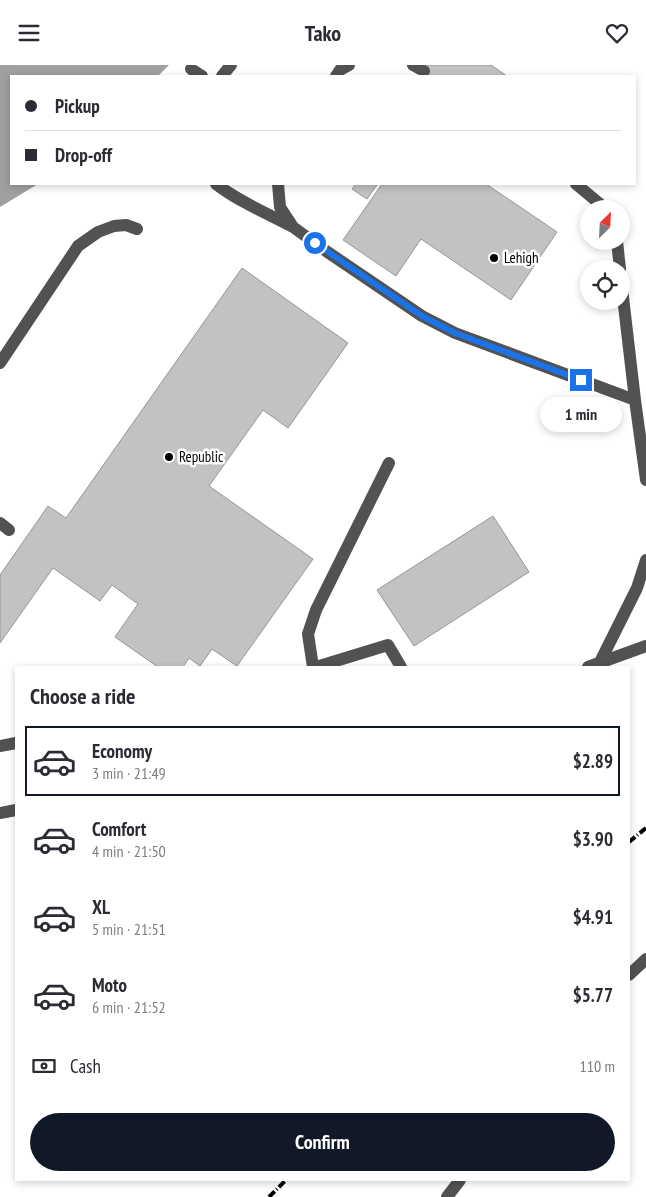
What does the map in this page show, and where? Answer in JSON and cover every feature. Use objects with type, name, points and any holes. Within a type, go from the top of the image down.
[{"type":"street","points":[[223,75],[231,65]]},
{"type":"street","points":[[337,75],[340,70],[349,65]]},
{"type":"street","points":[[191,69],[200,75]]},
{"type":"street","points":[[217,185],[293,227],[422,316],[455,333],[635,400]]},
{"type":"street","points":[[278,185],[280,207],[293,227]]},
{"type":"street","points":[[577,185],[595,200]]},
{"type":"street","points":[[0,363],[78,246],[98,232],[114,226],[126,225],[137,229]]},
{"type":"street","points":[[624,310],[646,480]]},
{"type":"street","points":[[314,666],[308,634],[316,610],[390,463]]},
{"type":"street","points":[[594,666],[637,588],[646,561]]},
{"type":"street","points":[[317,666],[388,645],[400,666]]},
{"type":"street","points":[[594,666],[646,647]]},
{"type":"street","points":[[0,746],[15,743]]},
{"type":"street","points":[[0,813],[15,810]]},
{"type":"street","points":[[630,974],[646,959]]},
{"type":"street","points":[[447,1197],[459,1181]]},
{"type":"shaded area","points":[[0,65],[169,65],[159,75],[10,75],[10,185],[36,185],[0,207]]},
{"type":"building","points":[[428,65],[491,65],[506,75],[422,75]]},
{"type":"building","points":[[355,185],[377,185],[367,199],[352,189]]},
{"type":"building","name":"Lehigh","points":[[381,185],[487,185],[557,232],[511,300],[421,239],[396,276],[343,240]]},
{"type":"building","name":"Republic","points":[[242,268],[348,343],[288,428],[263,410],[209,486],[313,559],[237,666],[212,649],[200,666],[189,658],[184,666],[157,666],[115,637],[138,604],[112,585],[100,601],[53,568],[0,643],[0,575],[48,506],[66,518]]},
{"type":"building","points":[[493,516],[529,572],[414,646],[377,590]]},
{"type":"railway","points":[[630,841],[646,828]]},
{"type":"railway","points":[[269,1197],[285,1181]]},
{"type":"place","name":"Lehigh","points":[[494,258]]},
{"type":"place","name":"Republic","points":[[169,457]]},
{"type":"route","points":[[315,243],[422,316],[455,333],[581,380]]}]
